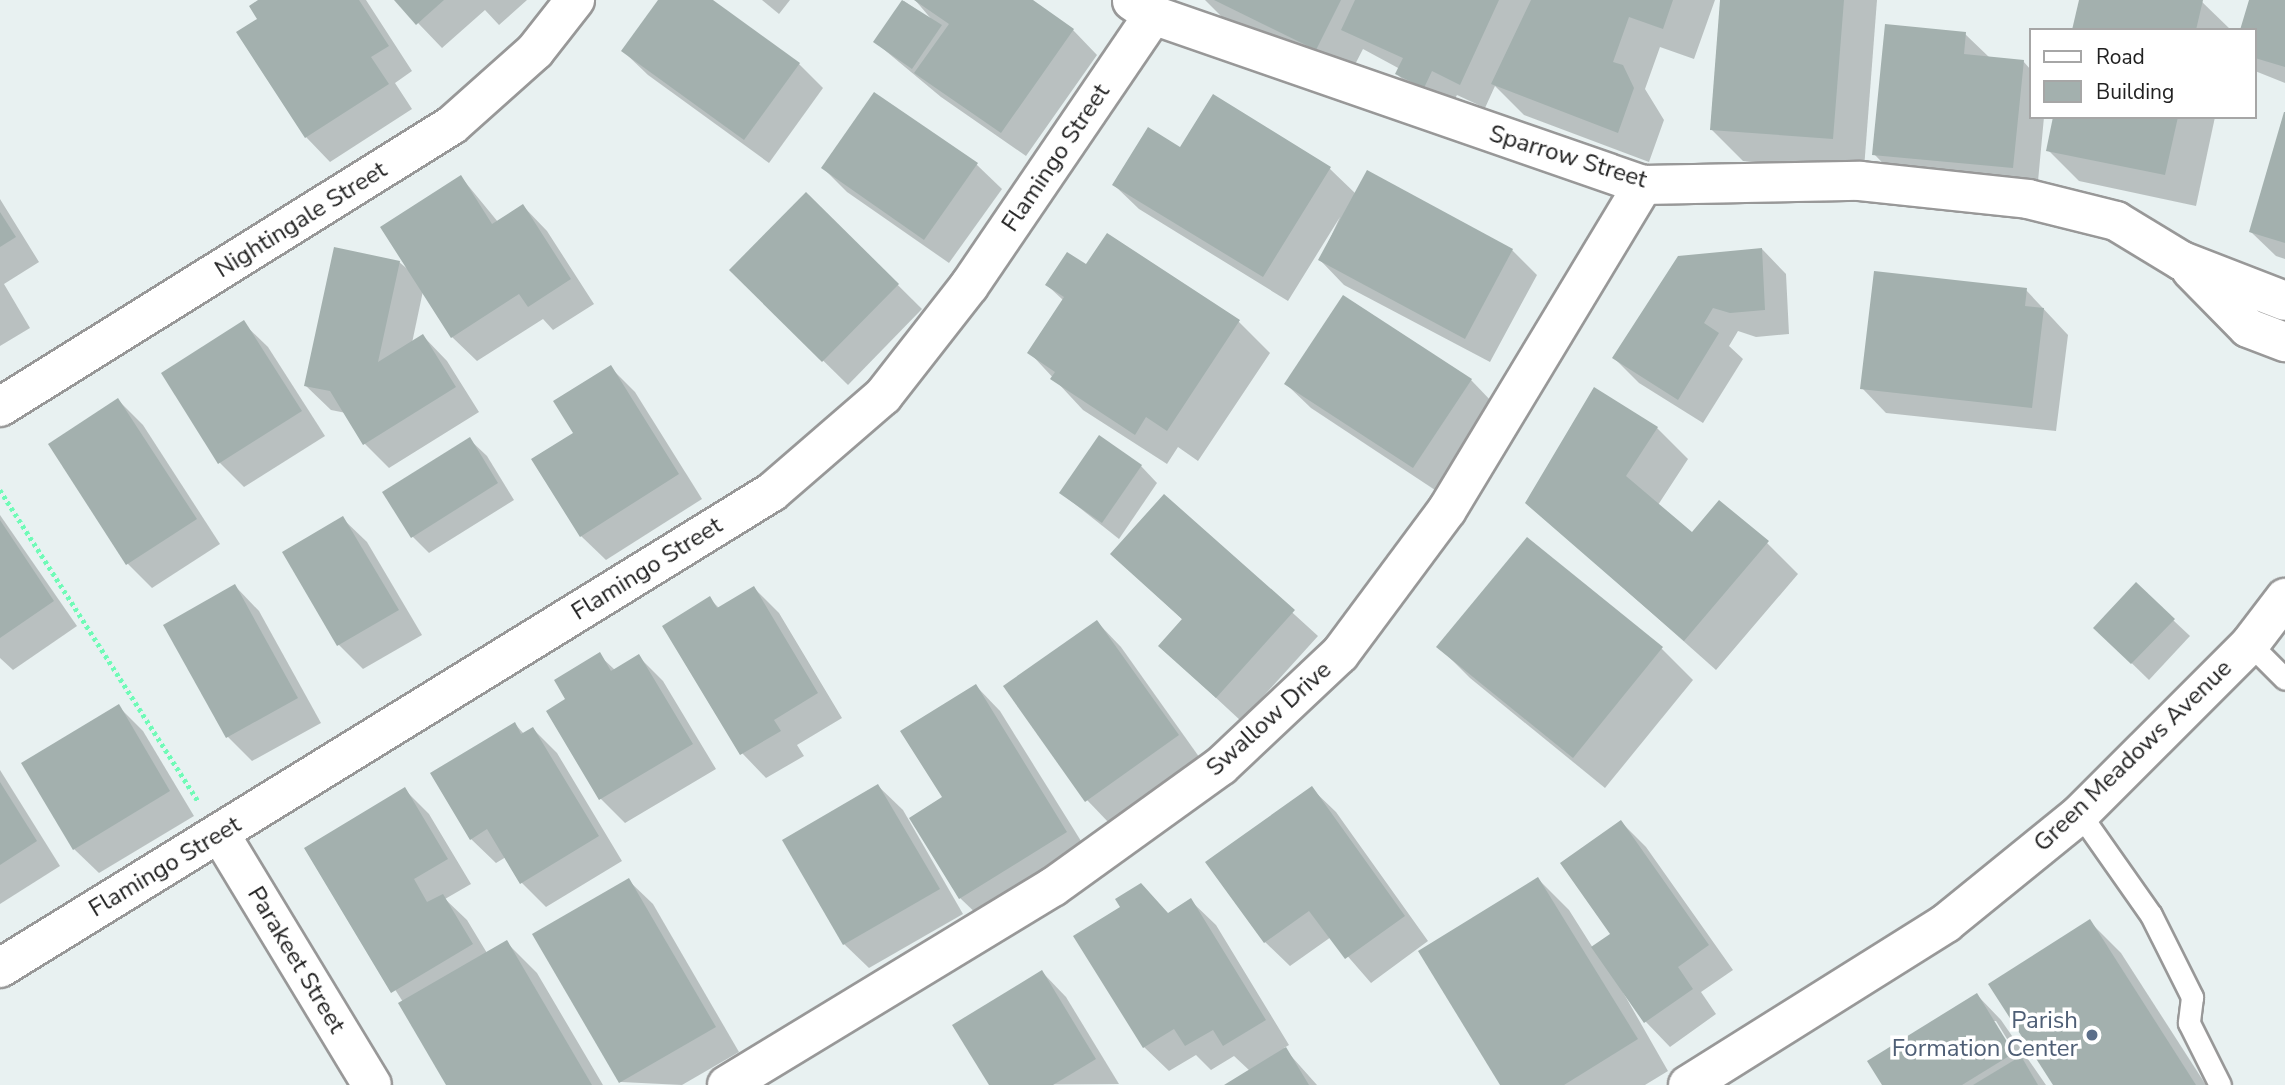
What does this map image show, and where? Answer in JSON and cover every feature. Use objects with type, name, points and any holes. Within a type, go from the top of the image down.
[{"type":"street","name":"Nightingale Street","points":[[0,407],[452,125],[535,51],[575,0]]},
{"type":"street","name":"Sparrow Street","points":[[1142,8],[1643,185],[1860,181],[2028,199],[2116,221],[2182,261],[2285,300]]},
{"type":"street","name":"Flamingo Street","points":[[0,968],[772,492],[883,396],[969,286],[1142,8]]},
{"type":"street","name":"Swallow Drive","points":[[727,1085],[1053,887],[1222,766],[1340,654],[1447,509],[1643,185]]},
{"type":"street","name":"Sparrow Street","points":[[2182,261],[2248,328],[2285,342]]},
{"type":"street","name":"Green Meadows Avenue","points":[[1688,1085],[1945,923],[2080,814],[2250,644],[2285,598]]},
{"type":"street","name":"Parakeet Street","points":[[220,834],[372,1085]]},
{"type":"lane","points":[[2250,644],[2285,679]]},
{"type":"lane","points":[[2080,814],[2151,915],[2192,997],[2189,1023],[2220,1085]]},
{"type":"path","points":[[0,490],[220,834]]},
{"type":"building","points":[[258,0],[359,0],[389,46],[371,57],[389,84],[305,138],[236,32],[257,19],[249,6]]},
{"type":"building","points":[[394,0],[444,0],[416,25]]},
{"type":"building","points":[[658,0],[713,0],[800,63],[744,140],[621,51]]},
{"type":"building","points":[[902,0],[942,25],[912,69],[873,42]]},
{"type":"building","points":[[914,0],[1033,0],[1074,29],[1001,133],[914,73],[949,24]]},
{"type":"building","points":[[1214,0],[1341,0],[1316,50]]},
{"type":"building","points":[[1355,0],[1499,0],[1460,85],[1432,71],[1424,88],[1395,74],[1403,58],[1341,30]]},
{"type":"building","points":[[1531,0],[1673,0],[1663,29],[1629,17],[1613,62],[1623,65],[1634,88],[1618,133],[1491,84]]},
{"type":"building","points":[[1720,0],[1844,0],[1833,139],[1710,130]]},
{"type":"building","points":[[2079,0],[2203,0],[2196,28],[2072,28]]},
{"type":"building","points":[[2249,0],[2285,0],[2285,67],[2257,59],[2257,28],[2241,28]]},
{"type":"building","points":[[1885,24],[1966,32],[1964,54],[2024,60],[2013,168],[1872,155]]},
{"type":"building","points":[[874,92],[978,163],[924,240],[821,168]]},
{"type":"building","points":[[1213,94],[1331,167],[1263,277],[1112,185],[1148,127],[1180,147]]},
{"type":"building","points":[[2285,112],[2285,243],[2249,232]]},
{"type":"building","points":[[2053,119],[2178,119],[2165,175],[2046,151]]},
{"type":"building","points":[[1367,170],[1513,249],[1465,339],[1318,260]]},
{"type":"building","points":[[461,175],[492,224],[523,204],[571,279],[528,307],[519,294],[451,338],[380,227]]},
{"type":"building","points":[[806,192],[899,284],[822,362],[729,270]]},
{"type":"building","points":[[0,212],[16,237],[0,247]]},
{"type":"building","points":[[1107,233],[1240,320],[1167,431],[1146,417],[1135,435],[1050,379],[1055,372],[1027,353],[1064,297],[1045,285],[1067,252],[1086,264]]},
{"type":"building","points":[[334,247],[400,261],[378,362],[423,334],[456,387],[363,445],[330,391],[304,386]]},
{"type":"building","points":[[1762,248],[1765,310],[1730,313],[1713,308],[1704,323],[1719,333],[1678,400],[1612,358],[1678,256]]},
{"type":"building","points":[[1874,271],[2027,288],[2025,306],[2044,308],[2032,408],[1860,389]]},
{"type":"building","points":[[1343,295],[1472,379],[1413,468],[1284,384]]},
{"type":"building","points":[[244,320],[302,411],[218,464],[161,373]]},
{"type":"building","points":[[611,365],[679,474],[580,537],[531,459],[573,433],[553,401]]},
{"type":"building","points":[[1594,387],[1658,427],[1626,476],[1692,532],[1719,500],[1769,541],[1684,641],[1525,503]]},
{"type":"building","points":[[118,398],[197,519],[126,565],[48,444]]},
{"type":"building","points":[[1099,435],[1142,465],[1102,523],[1059,493]]},
{"type":"building","points":[[470,437],[498,483],[411,538],[382,492]]},
{"type":"building","points":[[1164,494],[1295,610],[1216,698],[1158,646],[1182,619],[1110,554]]},
{"type":"building","points":[[343,516],[399,610],[337,646],[282,552]]},
{"type":"building","points":[[0,520],[54,601],[0,638]]},
{"type":"building","points":[[1527,537],[1663,647],[1573,758],[1436,647]]},
{"type":"building","points":[[2136,582],[2175,619],[2131,664],[2093,628]]},
{"type":"building","points":[[235,584],[298,698],[226,738],[163,625]]},
{"type":"building","points":[[754,586],[818,693],[774,720],[781,731],[740,755],[662,626],[710,596],[717,608]]},
{"type":"building","points":[[1097,620],[1179,735],[1085,802],[1003,686]]},
{"type":"building","points":[[600,652],[611,671],[639,654],[693,744],[599,800],[546,711],[565,699],[554,680]]},
{"type":"building","points":[[976,684],[1067,832],[959,899],[909,818],[942,797],[900,731]]},
{"type":"building","points":[[119,704],[170,791],[73,850],[21,763]]},
{"type":"building","points":[[515,722],[521,734],[533,727],[599,836],[520,884],[487,829],[470,840],[430,773]]},
{"type":"building","points":[[0,782],[37,841],[0,865]]},
{"type":"building","points":[[878,784],[940,889],[843,945],[782,840]]},
{"type":"building","points":[[1312,786],[1405,916],[1345,959],[1309,911],[1264,943],[1205,862]]},
{"type":"building","points":[[405,787],[448,859],[414,879],[427,902],[443,894],[473,944],[391,993],[304,848]]},
{"type":"building","points":[[1621,820],[1709,945],[1678,967],[1693,989],[1644,1023],[1591,947],[1610,934],[1560,863]]},
{"type":"building","points":[[1538,877],[1638,1039],[1564,1085],[1500,1085],[1418,951]]},
{"type":"building","points":[[629,878],[716,1027],[619,1083],[532,934]]},
{"type":"building","points":[[1141,883],[1168,913],[1191,898],[1266,1020],[1223,1046],[1213,1030],[1185,1046],[1174,1029],[1143,1048],[1073,936],[1120,907],[1115,899]]},
{"type":"building","name":"Parish Formation Center","points":[[2090,919],[2196,1085],[2053,1085],[1988,984]]},
{"type":"building","points":[[507,940],[592,1085],[446,1085],[398,1003]]},
{"type":"building","points":[[1042,970],[1096,1059],[1053,1085],[989,1085],[952,1025]]},
{"type":"building","points":[[1977,993],[2014,1053],[1962,1085],[1882,1085],[1867,1061]]},
{"type":"building","points":[[1286,1047],[1309,1085],[1224,1085]]},
{"type":"building","points":[[2021,1056],[2038,1085],[1973,1085]]},
{"type":"place","name":"Parish Formation Center","points":[[2092,1035]]}]
